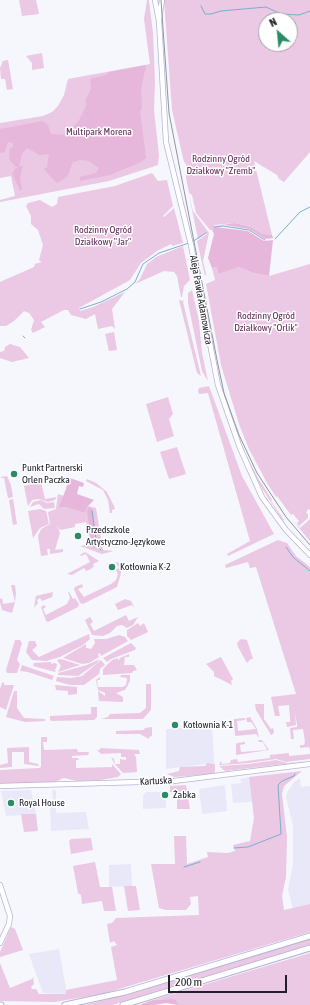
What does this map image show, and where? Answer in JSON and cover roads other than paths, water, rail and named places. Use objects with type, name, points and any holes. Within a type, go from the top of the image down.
[{"type":"main road","name":"Aleja Pawła Adamowicza","points":[[155,0],[159,21],[166,142],[190,238],[218,385],[243,456],[255,483],[268,506],[289,534],[310,556]]},
{"type":"main road","name":"Aleja Pawła Adamowicza","points":[[159,21],[162,0]]},
{"type":"main road","name":"Kartuska","points":[[0,786],[182,780],[310,764]]},
{"type":"main road","points":[[0,885],[10,916],[0,943]]},
{"type":"main road","points":[[65,1005],[125,992],[310,936]]},
{"type":"main road","points":[[123,1005],[310,948]]},
{"type":"waterway","points":[[201,6],[205,14],[266,7],[281,14],[299,15],[310,11]]},
{"type":"waterway","points":[[275,239],[300,212],[310,207]]},
{"type":"waterway","points":[[214,227],[223,226],[249,230],[265,240]]},
{"type":"waterway","points":[[192,242],[206,233]]},
{"type":"waterway","points":[[80,309],[101,302],[127,289],[135,282],[143,264],[159,253],[189,243]]},
{"type":"waterway","points":[[92,511],[97,546],[101,550]]},
{"type":"waterway","points":[[286,547],[293,557],[310,571]]},
{"type":"waterway","points":[[234,848],[248,847],[281,834],[278,785],[295,774]]},
{"type":"waterway","points":[[184,867],[200,862]]},
{"type":"tram line","points":[[161,0],[169,113],[224,393],[239,435],[257,473],[286,517],[310,545]]},
{"type":"place","name":"Punkt Partnerski Orlen Paczka","points":[[14,474]]},
{"type":"place","name":"Przedszkole Artystyczno-Językowe","points":[[78,536]]},
{"type":"place","name":"Kotłownia K-2","points":[[112,567]]},
{"type":"place","name":"Kotłownia K-1","points":[[175,725]]},
{"type":"place","name":"Żabka","points":[[165,795]]},
{"type":"place","name":"Royal House","points":[[11,803]]},
{"type":"park label","name":"Multipark Morena","points":[[99,132]]},
{"type":"park label","name":"Rodzinny Ogród Działkowy \"Zremb\"","points":[[221,164]]},
{"type":"park label","name":"Rodzinny Ogród Działkowy \"Jar\"","points":[[103,236]]},
{"type":"park label","name":"Rodzinny Ogród Działkowy \"Orlik\"","points":[[266,322]]}]
